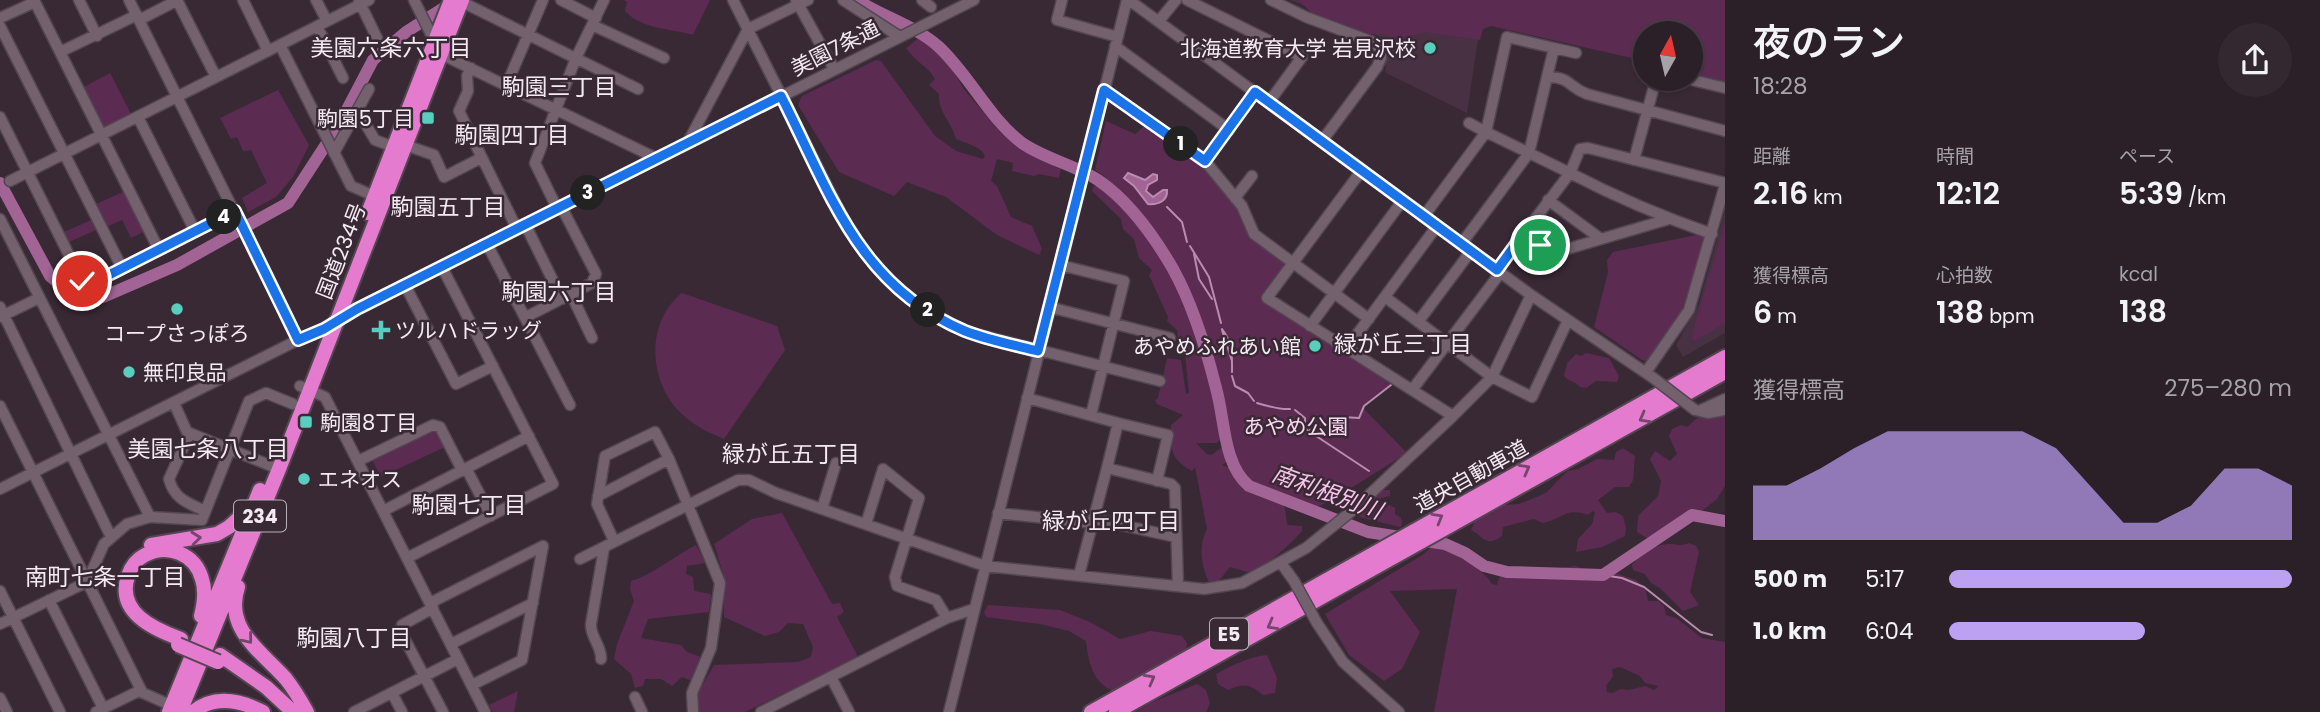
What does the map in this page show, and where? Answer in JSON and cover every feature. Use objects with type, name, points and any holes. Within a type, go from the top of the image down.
[{"type":"highway","name":"国道234号","points":[[179,710],[195,649],[253,506],[274,467],[324,329],[400,146],[444,18],[458,3]]},
{"type":"highway","name":"国道234号","points":[[435,41],[458,3]]},
{"type":"highway","name":"国道234号","points":[[179,710],[255,528],[293,404],[304,388],[338,319],[379,198]]},
{"type":"highway","name":"道央自動車道","points":[[1116,712],[1353,580],[1725,357]]},
{"type":"highway","name":"道央自動車道","points":[[1091,712],[1369,558],[1471,508],[1725,373]]},
{"type":"highway","points":[[253,506],[217,534],[155,543],[140,549],[123,567],[121,599],[126,612],[144,629],[219,658],[266,687],[293,712]]},
{"type":"highway","points":[[255,528],[236,595],[235,615],[239,628],[286,680],[307,712]]},
{"type":"highway","points":[[179,642],[142,620],[131,608],[127,597],[129,572],[136,562],[158,551],[182,553],[198,569],[204,603],[195,649]]},
{"type":"highway","points":[[219,658],[283,712]]},
{"type":"highway","points":[[179,710],[220,700],[243,704],[263,712]]},
{"type":"street","points":[[79,0],[97,36]]},
{"type":"street","points":[[129,0],[298,340]]},
{"type":"street","points":[[60,52],[177,0],[216,77]]},
{"type":"street","points":[[243,0],[268,51]]},
{"type":"street","points":[[316,0],[322,24],[343,78]]},
{"type":"street","points":[[414,0],[435,41],[471,68],[656,158]]},
{"type":"street","points":[[506,86],[543,0]]},
{"type":"street","points":[[561,0],[594,21],[664,58]]},
{"type":"street","points":[[526,317],[593,283],[596,274],[535,163],[576,58],[604,0]]},
{"type":"street","points":[[733,0],[850,231],[861,250],[882,275],[910,299],[968,332],[1160,381]]},
{"type":"street","points":[[844,0],[902,36]]},
{"type":"street","points":[[922,0],[931,7]]},
{"type":"street","name":"美園7条通","points":[[0,489],[324,329],[338,319],[521,226],[974,0]]},
{"type":"street","points":[[1062,0],[1057,20],[1116,41],[1229,130]]},
{"type":"street","points":[[950,712],[1049,307],[1128,0],[1531,295],[1649,374],[1696,411],[1708,414],[1725,410]]},
{"type":"street","points":[[1159,21],[1176,0]]},
{"type":"street","points":[[1187,0],[1302,57],[1269,102]]},
{"type":"street","points":[[1271,0],[1306,18],[1363,38],[1380,49],[1381,58],[1377,67],[1322,141]]},
{"type":"street","points":[[0,18],[34,1],[159,250]]},
{"type":"street","points":[[10,181],[322,24],[362,1],[377,38]]},
{"type":"street","points":[[688,142],[748,29],[801,2],[834,69]]},
{"type":"street","points":[[458,3],[529,34],[638,89]]},
{"type":"street","points":[[0,26],[122,268]]},
{"type":"street","points":[[1424,216],[1486,132],[1507,37],[1576,53]]},
{"type":"street","points":[[279,45],[351,186],[379,198]]},
{"type":"street","points":[[1462,243],[1529,153],[1554,48]]},
{"type":"street","points":[[471,68],[467,76],[468,91],[459,111],[481,158],[592,338]]},
{"type":"street","points":[[1547,77],[1561,77],[1579,91],[1725,131]]},
{"type":"street","points":[[1703,83],[1725,88]]},
{"type":"street","points":[[333,151],[369,89]]},
{"type":"street","points":[[1104,90],[1205,161],[1242,206],[1254,234],[1369,319]]},
{"type":"street","points":[[1634,160],[1653,91]]},
{"type":"street","points":[[1205,161],[1255,92]]},
{"type":"street","points":[[358,111],[375,140],[434,155],[444,177],[481,158]]},
{"type":"street","points":[[0,117],[82,281],[93,283],[195,231],[237,215]]},
{"type":"street","points":[[138,117],[195,231]]},
{"type":"street","points":[[1469,123],[1612,195],[1712,234]]},
{"type":"street","points":[[1412,390],[1570,173],[1581,148],[1725,184],[1689,310],[1649,374]]},
{"type":"street","points":[[1362,170],[1267,298],[1453,416]]},
{"type":"street","points":[[1235,198],[1252,176]]},
{"type":"street","points":[[1310,326],[1403,200]]},
{"type":"street","points":[[1548,200],[1601,239]]},
{"type":"street","points":[[0,219],[150,517]]},
{"type":"street","points":[[1524,233],[1551,251],[1558,252],[1669,219]]},
{"type":"street","points":[[1346,348],[1437,226]]},
{"type":"street","points":[[487,244],[570,405]]},
{"type":"street","points":[[1418,322],[1471,251]]},
{"type":"street","points":[[1060,265],[1124,281],[1091,415]]},
{"type":"street","points":[[407,558],[554,484],[442,267]]},
{"type":"street","points":[[405,285],[456,384],[493,366]]},
{"type":"street","points":[[580,559],[738,480],[749,480],[776,493],[985,566],[1203,589],[1242,583],[1306,548],[1353,510],[1453,416],[1492,377],[1531,295]]},
{"type":"street","points":[[1385,297],[1492,377],[1532,397],[1568,320]]},
{"type":"street","points":[[39,298],[1,313],[111,537]]},
{"type":"street","points":[[1049,307],[1170,338]]},
{"type":"street","points":[[304,388],[325,397],[485,712]]},
{"type":"street","points":[[0,624],[87,582],[99,553],[111,537],[127,524],[150,517],[202,520],[249,401],[266,393],[293,404]]},
{"type":"street","points":[[1027,398],[1168,435],[1157,481]]},
{"type":"street","points":[[1696,411],[1725,399]]},
{"type":"street","points":[[174,403],[187,432],[274,467]]},
{"type":"street","points":[[0,406],[143,694],[179,710]]},
{"type":"street","points":[[1079,575],[1118,423]]},
{"type":"street","points":[[358,461],[433,425],[440,426],[491,516]]},
{"type":"street","points":[[614,541],[597,504],[604,456],[654,432],[669,459],[720,583],[711,648],[692,694],[693,712]]},
{"type":"street","points":[[190,433],[169,479],[179,499],[205,511]]},
{"type":"street","points":[[383,511],[529,436]]},
{"type":"street","points":[[598,496],[669,459]]},
{"type":"street","points":[[822,509],[836,463]]},
{"type":"street","points":[[1107,468],[1171,484],[1175,488],[1178,586]]},
{"type":"street","points":[[866,524],[883,469],[919,498],[895,577],[897,586],[936,600],[947,618]]},
{"type":"street","points":[[998,513],[1094,521],[1176,537]]},
{"type":"street","points":[[443,712],[401,628],[431,606],[543,547],[522,660],[471,685]]},
{"type":"street","points":[[601,659],[600,648],[590,631],[591,612],[604,548]]},
{"type":"street","points":[[1281,563],[1343,662],[1399,712]]},
{"type":"street","points":[[0,592],[60,712]]},
{"type":"street","points":[[49,600],[100,710],[141,690]]},
{"type":"street","points":[[451,644],[533,604]]},
{"type":"street","points":[[761,712],[947,618],[974,609]]},
{"type":"street","points":[[354,712],[458,659]]},
{"type":"street","points":[[831,677],[849,712]]},
{"type":"street","points":[[392,693],[402,712]]},
{"type":"street","points":[[635,697],[642,712]]},
{"type":"street","points":[[0,698],[7,712]]},
{"type":"shaded area","name":"北海道教育大学 岩見沢校","points":[[1290,0],[1725,0],[1703,21],[1633,21],[1633,32],[1481,19],[1467,113],[1386,73],[1383,39],[1367,29]]},
{"type":"shaded area","points":[[1128,173],[1145,180],[1153,174],[1157,175],[1157,180],[1148,185],[1146,191],[1153,197],[1167,190],[1164,200],[1148,204],[1124,178]]},
{"type":"shaded area","points":[[1725,210],[1725,333],[1683,357],[1676,345],[1699,304]]},
{"type":"green space","points":[[624,0],[710,0],[693,35],[640,22],[625,11],[627,2]]},
{"type":"green space","name":"北海道教育大学 岩見沢校","points":[[1298,0],[1725,0],[1725,83],[1703,77],[1703,21],[1633,21],[1633,58],[1491,26],[1483,29],[1480,40],[1426,32],[1404,38],[1391,38],[1383,34],[1370,34],[1314,15]]},
{"type":"green space","points":[[920,37],[949,61],[963,88],[1000,132],[1035,157],[1061,169],[1059,178],[1039,174],[1034,176],[1012,171],[1013,163],[997,159],[991,181],[997,186],[1011,217],[1032,226],[1042,249],[1039,255],[997,235],[946,197],[907,182],[894,196],[839,172],[798,105],[802,96],[876,60],[881,61],[935,136],[956,151],[983,159],[985,156],[982,151],[956,139],[943,112],[939,94],[929,85],[935,79],[906,48]]},
{"type":"green space","points":[[110,73],[131,114],[102,128],[82,88]]},
{"type":"green space","points":[[278,90],[309,145],[293,177],[276,197],[248,212],[242,198],[267,183],[251,150],[243,151],[237,137],[231,139],[220,118]]},
{"type":"green space","name":"あやめ公園","points":[[1106,121],[1135,134],[1145,126],[1203,164],[1240,206],[1252,236],[1288,263],[1261,300],[1391,384],[1362,407],[1407,453],[1313,509],[1257,486],[1244,476],[1237,465],[1231,450],[1217,373],[1208,341],[1212,363],[1208,378],[1220,413],[1222,438],[1217,443],[1196,443],[1211,455],[1221,448],[1227,449],[1228,461],[1222,465],[1233,469],[1243,486],[1282,504],[1288,525],[1302,526],[1302,531],[1285,549],[1251,573],[1230,567],[1219,580],[1209,582],[1204,569],[1202,549],[1207,529],[1195,467],[1192,471],[1179,462],[1172,447],[1171,425],[1183,415],[1157,404],[1155,400],[1158,398],[1167,358],[1181,360],[1186,394],[1189,393],[1184,345],[1177,330],[1167,321],[1168,317],[1149,275],[1152,270],[1139,258],[1134,239],[1123,229],[1121,219],[1092,191],[1093,187],[1099,184],[1121,198],[1154,232],[1104,176],[1095,170]]},
{"type":"green space","points":[[125,191],[145,231],[131,238],[122,220],[104,228],[92,206]]},
{"type":"green space","points":[[93,219],[98,229],[67,243],[62,233]]},
{"type":"green space","points":[[1725,223],[1725,323],[1695,341],[1692,339],[1695,324]]},
{"type":"green space","points":[[1701,234],[1707,236],[1681,314],[1646,361],[1594,327],[1608,272],[1607,260],[1613,252]]},
{"type":"green space","points":[[682,293],[777,326],[785,350],[724,439],[696,425],[682,414],[662,386],[657,370],[655,353],[662,320],[670,305]]},
{"type":"green space","points":[[1586,353],[1609,358],[1619,376],[1617,382],[1596,381],[1586,388],[1566,378],[1564,376],[1567,363],[1576,354],[1581,356]]},
{"type":"green space","points":[[1708,415],[1725,417],[1725,486],[1717,499],[1703,510],[1682,518],[1647,538],[1637,532],[1638,516],[1658,496],[1661,481],[1650,459],[1655,451],[1670,461],[1677,454],[1669,436],[1672,429],[1681,425],[1687,427],[1697,418]]},
{"type":"green space","points":[[432,428],[438,429],[447,446],[381,477],[372,460]]},
{"type":"green space","points":[[1623,448],[1635,456],[1633,480],[1629,487],[1615,487],[1598,500],[1607,513],[1615,512],[1623,516],[1625,536],[1602,547],[1576,552],[1578,539],[1592,524],[1595,513],[1593,511],[1588,515],[1569,513],[1543,523],[1534,519],[1503,527],[1502,536],[1492,541],[1485,540],[1471,530],[1476,519],[1488,511],[1539,496],[1547,492],[1567,471],[1578,469],[1597,459],[1614,460],[1616,452]]},
{"type":"green space","points":[[1383,490],[1390,490],[1390,496],[1381,498],[1377,503],[1395,508],[1395,514],[1401,518],[1400,527],[1359,517],[1364,507]]},
{"type":"green space","points":[[782,513],[832,604],[840,603],[844,612],[837,617],[858,657],[745,712],[699,712],[695,705],[699,691],[714,665],[798,662],[811,657],[813,647],[803,624],[788,623],[779,632],[765,636],[724,617],[724,576],[714,544],[752,519]]},
{"type":"green space","points":[[1689,543],[1696,546],[1699,552],[1690,592],[1699,605],[1683,611],[1660,588],[1651,583],[1645,574],[1633,570],[1632,565],[1655,547]]},
{"type":"green space","points":[[696,545],[705,563],[687,566],[686,574],[693,577],[694,591],[711,594],[709,612],[648,619],[641,638],[681,645],[687,652],[701,657],[692,681],[682,677],[672,686],[661,679],[645,679],[643,686],[635,688],[631,674],[614,659],[634,601],[630,589],[631,581],[648,574]]},
{"type":"green space","points":[[1432,546],[1455,550],[1492,584],[1497,585],[1502,574],[1513,570],[1523,576],[1530,570],[1575,566],[1636,580],[1646,591],[1648,601],[1658,601],[1664,606],[1666,615],[1676,618],[1702,638],[1725,642],[1725,712],[1434,712],[1457,589],[1390,591],[1420,632],[1402,669],[1384,681],[1349,655],[1325,614],[1424,554]],"holes":[[[1620,667],[1640,676],[1645,683],[1659,686],[1654,690],[1645,686],[1607,692],[1606,686],[1613,676],[1612,669]]]},
{"type":"green space","points":[[988,605],[1060,610],[1090,622],[1120,639],[1151,631],[1182,636],[1187,643],[1186,652],[1114,691],[1096,677],[1090,664],[1086,641],[1069,631],[1040,624],[986,617],[984,612]]},
{"type":"green space","points":[[1267,655],[1277,678],[1275,693],[1263,695],[1246,686],[1228,690],[1218,684],[1216,674],[1247,660]]},
{"type":"green space","points":[[1197,684],[1206,690],[1210,703],[1206,712],[1136,712],[1152,702]]},
{"type":"green space","points":[[518,691],[514,712],[493,712],[489,705]]},
{"type":"waterway","name":"南利根別川","points":[[857,0],[930,40],[950,58],[1010,133],[1040,153],[1098,180],[1121,199],[1140,220],[1166,257],[1187,297],[1212,373],[1230,454],[1240,477],[1249,486],[1368,532],[1445,544],[1484,566],[1507,572],[1603,575],[1692,515],[1725,521]]},
{"type":"waterway","name":"南利根別川","points":[[0,183],[50,276],[66,289],[79,294],[103,297],[177,265],[288,203],[340,123],[373,60],[406,32],[453,2]]},
{"type":"waterway","points":[[1167,207],[1182,222],[1187,242]]},
{"type":"waterway","points":[[1190,246],[1209,277],[1221,323]]},
{"type":"waterway","points":[[1194,254],[1199,279],[1212,299]]},
{"type":"waterway","points":[[1222,329],[1230,344],[1232,372]]},
{"type":"waterway","points":[[1222,330],[1232,361]]},
{"type":"waterway","points":[[1232,376],[1235,386],[1248,393],[1254,401]]},
{"type":"waterway","points":[[1310,430],[1332,425],[1342,417],[1359,418],[1364,406],[1391,385]]},
{"type":"waterway","points":[[1257,403],[1290,409]]},
{"type":"waterway","points":[[1295,410],[1305,418],[1307,430],[1369,471]]},
{"type":"waterway","points":[[1603,575],[1622,578],[1644,587],[1701,632],[1712,635]]},
{"type":"place","name":"北海道教育大学 岩見沢校","points":[[1430,48]]},
{"type":"place","name":"駒園5丁目","points":[[428,118]]},
{"type":"place","name":"コープさっぽろ","points":[[177,309]]},
{"type":"place","name":"ツルハドラッグ","points":[[381,330]]},
{"type":"place","name":"あやめふれあい館","points":[[1315,346]]},
{"type":"place","name":"無印良品","points":[[129,372]]},
{"type":"place","name":"駒園8丁目","points":[[306,422]]},
{"type":"place","name":"エネオス","points":[[304,479]]},
{"type":"district","name":"美園六条六丁目","points":[[391,48]]},
{"type":"district","name":"駒園三丁目","points":[[559,87]]},
{"type":"district","name":"駒園四丁目","points":[[512,135]]},
{"type":"district","name":"駒園五丁目","points":[[448,207]]},
{"type":"district","name":"駒園六丁目","points":[[559,292]]},
{"type":"district","name":"緑が丘三丁目","points":[[1403,344]]},
{"type":"district","name":"美園七条八丁目","points":[[208,449]]},
{"type":"district","name":"緑が丘五丁目","points":[[791,454]]},
{"type":"district","name":"駒園七丁目","points":[[469,505]]},
{"type":"district","name":"緑が丘四丁目","points":[[1111,521]]},
{"type":"district","name":"南町七条一丁目","points":[[105,577]]},
{"type":"district","name":"駒園八丁目","points":[[354,638]]},
{"type":"route","points":[[82,281],[93,283],[235,211],[298,340],[781,96],[853,238],[882,275],[910,299],[947,322],[968,332],[1038,351],[1104,90],[1205,161],[1255,92],[1497,270],[1524,233],[1540,245]]}]
